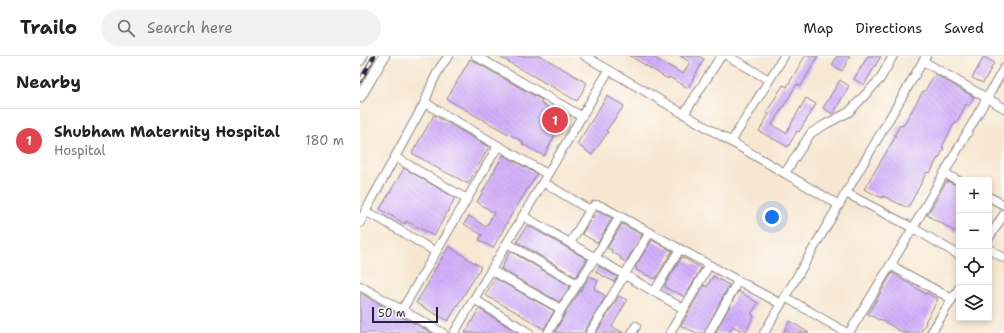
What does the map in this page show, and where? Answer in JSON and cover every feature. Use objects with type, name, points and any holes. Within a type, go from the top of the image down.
[{"type":"street","points":[[360,60],[362,56]]},
{"type":"street","points":[[360,97],[384,56]]},
{"type":"street","points":[[360,223],[425,102],[433,81],[443,63],[449,56]]},
{"type":"street","points":[[476,56],[581,116]]},
{"type":"street","points":[[586,56],[839,205]]},
{"type":"street","points":[[684,114],[721,56]]},
{"type":"street","points":[[728,56],[769,80]]},
{"type":"street","points":[[731,142],[784,56]]},
{"type":"street","points":[[785,173],[811,133],[849,112],[880,79],[893,56]]},
{"type":"street","points":[[764,333],[924,59],[1004,108]]},
{"type":"street","points":[[785,297],[848,333],[913,228],[1004,68]]},
{"type":"street","points":[[454,333],[608,70]]},
{"type":"street","points":[[425,102],[498,146],[590,210]]},
{"type":"street","points":[[402,310],[498,146]]},
{"type":"street","points":[[395,157],[467,199]]},
{"type":"street","points":[[944,172],[956,179]]},
{"type":"street","points":[[846,193],[913,228],[956,253]]},
{"type":"street","points":[[992,199],[1004,205]]},
{"type":"street","points":[[570,243],[592,206],[601,206],[781,304]]},
{"type":"street","points":[[365,212],[377,217],[436,252]]},
{"type":"street","points":[[992,233],[1004,214]]},
{"type":"street","points":[[523,216],[684,309]]},
{"type":"street","points":[[548,333],[561,309],[595,258],[620,216]]},
{"type":"street","points":[[590,333],[650,232]]},
{"type":"street","points":[[507,243],[578,284]]},
{"type":"street","points":[[654,292],[680,249]]},
{"type":"street","points":[[992,251],[1004,258]]},
{"type":"street","points":[[670,333],[709,265]]},
{"type":"street","points":[[890,265],[952,299]]},
{"type":"street","points":[[491,270],[561,309]]},
{"type":"street","points":[[709,333],[738,281]]},
{"type":"street","points":[[360,286],[443,333]]},
{"type":"street","points":[[931,333],[956,293]]},
{"type":"street","points":[[474,299],[529,333]]},
{"type":"building","points":[[498,56],[541,56],[587,83],[577,101]]},
{"type":"building","points":[[630,56],[651,56],[683,74],[690,62],[680,56],[699,56],[704,59],[688,88],[669,77],[668,79]]},
{"type":"building","points":[[805,56],[818,56],[801,86],[797,84],[772,125],[786,133],[806,98],[816,104],[788,147],[759,131],[769,114],[766,113],[783,85],[787,87]]},
{"type":"building","points":[[837,56],[850,56],[842,71],[832,65]]},
{"type":"building","points":[[868,56],[881,56],[864,85],[854,79]]},
{"type":"building","points":[[984,57],[994,63],[983,83],[972,78]]},
{"type":"building","points":[[470,59],[542,100],[540,103],[567,118],[558,134],[556,133],[544,156],[522,144],[523,142],[447,99]]},
{"type":"building","points":[[935,74],[974,97],[969,106],[966,104],[957,122],[955,122],[942,147],[944,148],[939,158],[930,173],[927,172],[908,208],[864,189],[896,136],[894,136],[900,125],[903,126],[923,91],[924,92]]},
{"type":"building","points":[[840,80],[849,86],[833,114],[823,108]]},
{"type":"building","points":[[607,96],[624,106],[606,131],[608,132],[592,155],[577,144]]},
{"type":"building","points":[[434,115],[489,147],[468,184],[412,153]]},
{"type":"building","points":[[503,155],[537,174],[493,248],[479,240],[482,235],[464,224],[469,216],[486,227],[494,213],[477,202]]},
{"type":"building","points":[[404,168],[455,198],[434,236],[406,221],[405,224],[380,209]]},
{"type":"building","points":[[947,181],[956,185],[955,232],[927,215]]},
{"type":"building","points":[[597,211],[612,218],[598,243],[582,234]]},
{"type":"building","points":[[622,224],[642,235],[626,262],[620,259],[621,257],[611,252],[612,250],[607,248]]},
{"type":"building","points":[[527,225],[587,259],[576,277],[517,242]]},
{"type":"building","points":[[652,240],[672,251],[655,279],[636,270],[637,268],[635,267]]},
{"type":"building","points":[[449,246],[481,267],[448,321],[416,303]]},
{"type":"building","points":[[510,251],[570,286],[559,302],[501,269]]},
{"type":"building","points":[[682,257],[701,268],[685,297],[665,287]]},
{"type":"building","points":[[599,266],[617,277],[614,282],[596,272]]},
{"type":"building","points":[[892,273],[926,294],[927,293],[938,299],[920,333],[903,333],[880,319],[879,320],[868,314]]},
{"type":"building","points":[[590,276],[598,281],[594,289],[606,296],[585,330],[585,333],[555,332],[566,312]]},
{"type":"building","points":[[713,276],[729,285],[704,333],[697,333],[681,326],[704,285],[707,287]]},
{"type":"building","points":[[495,278],[554,311],[544,329],[485,295]]},
{"type":"building","points":[[738,291],[758,303],[751,314],[754,316],[745,333],[733,326],[729,333],[715,333]]},
{"type":"building","points":[[360,293],[406,319],[432,333],[360,333]]},
{"type":"building","points":[[619,296],[627,300],[612,327],[624,333],[596,333]]},
{"type":"building","points":[[479,309],[519,333],[465,333]]},
{"type":"building","points":[[790,321],[809,333],[783,333]]},
{"type":"railway","points":[[360,81],[374,56]]},
{"type":"place","name":"Shubham Maternity Hospital","points":[[555,120]]}]
